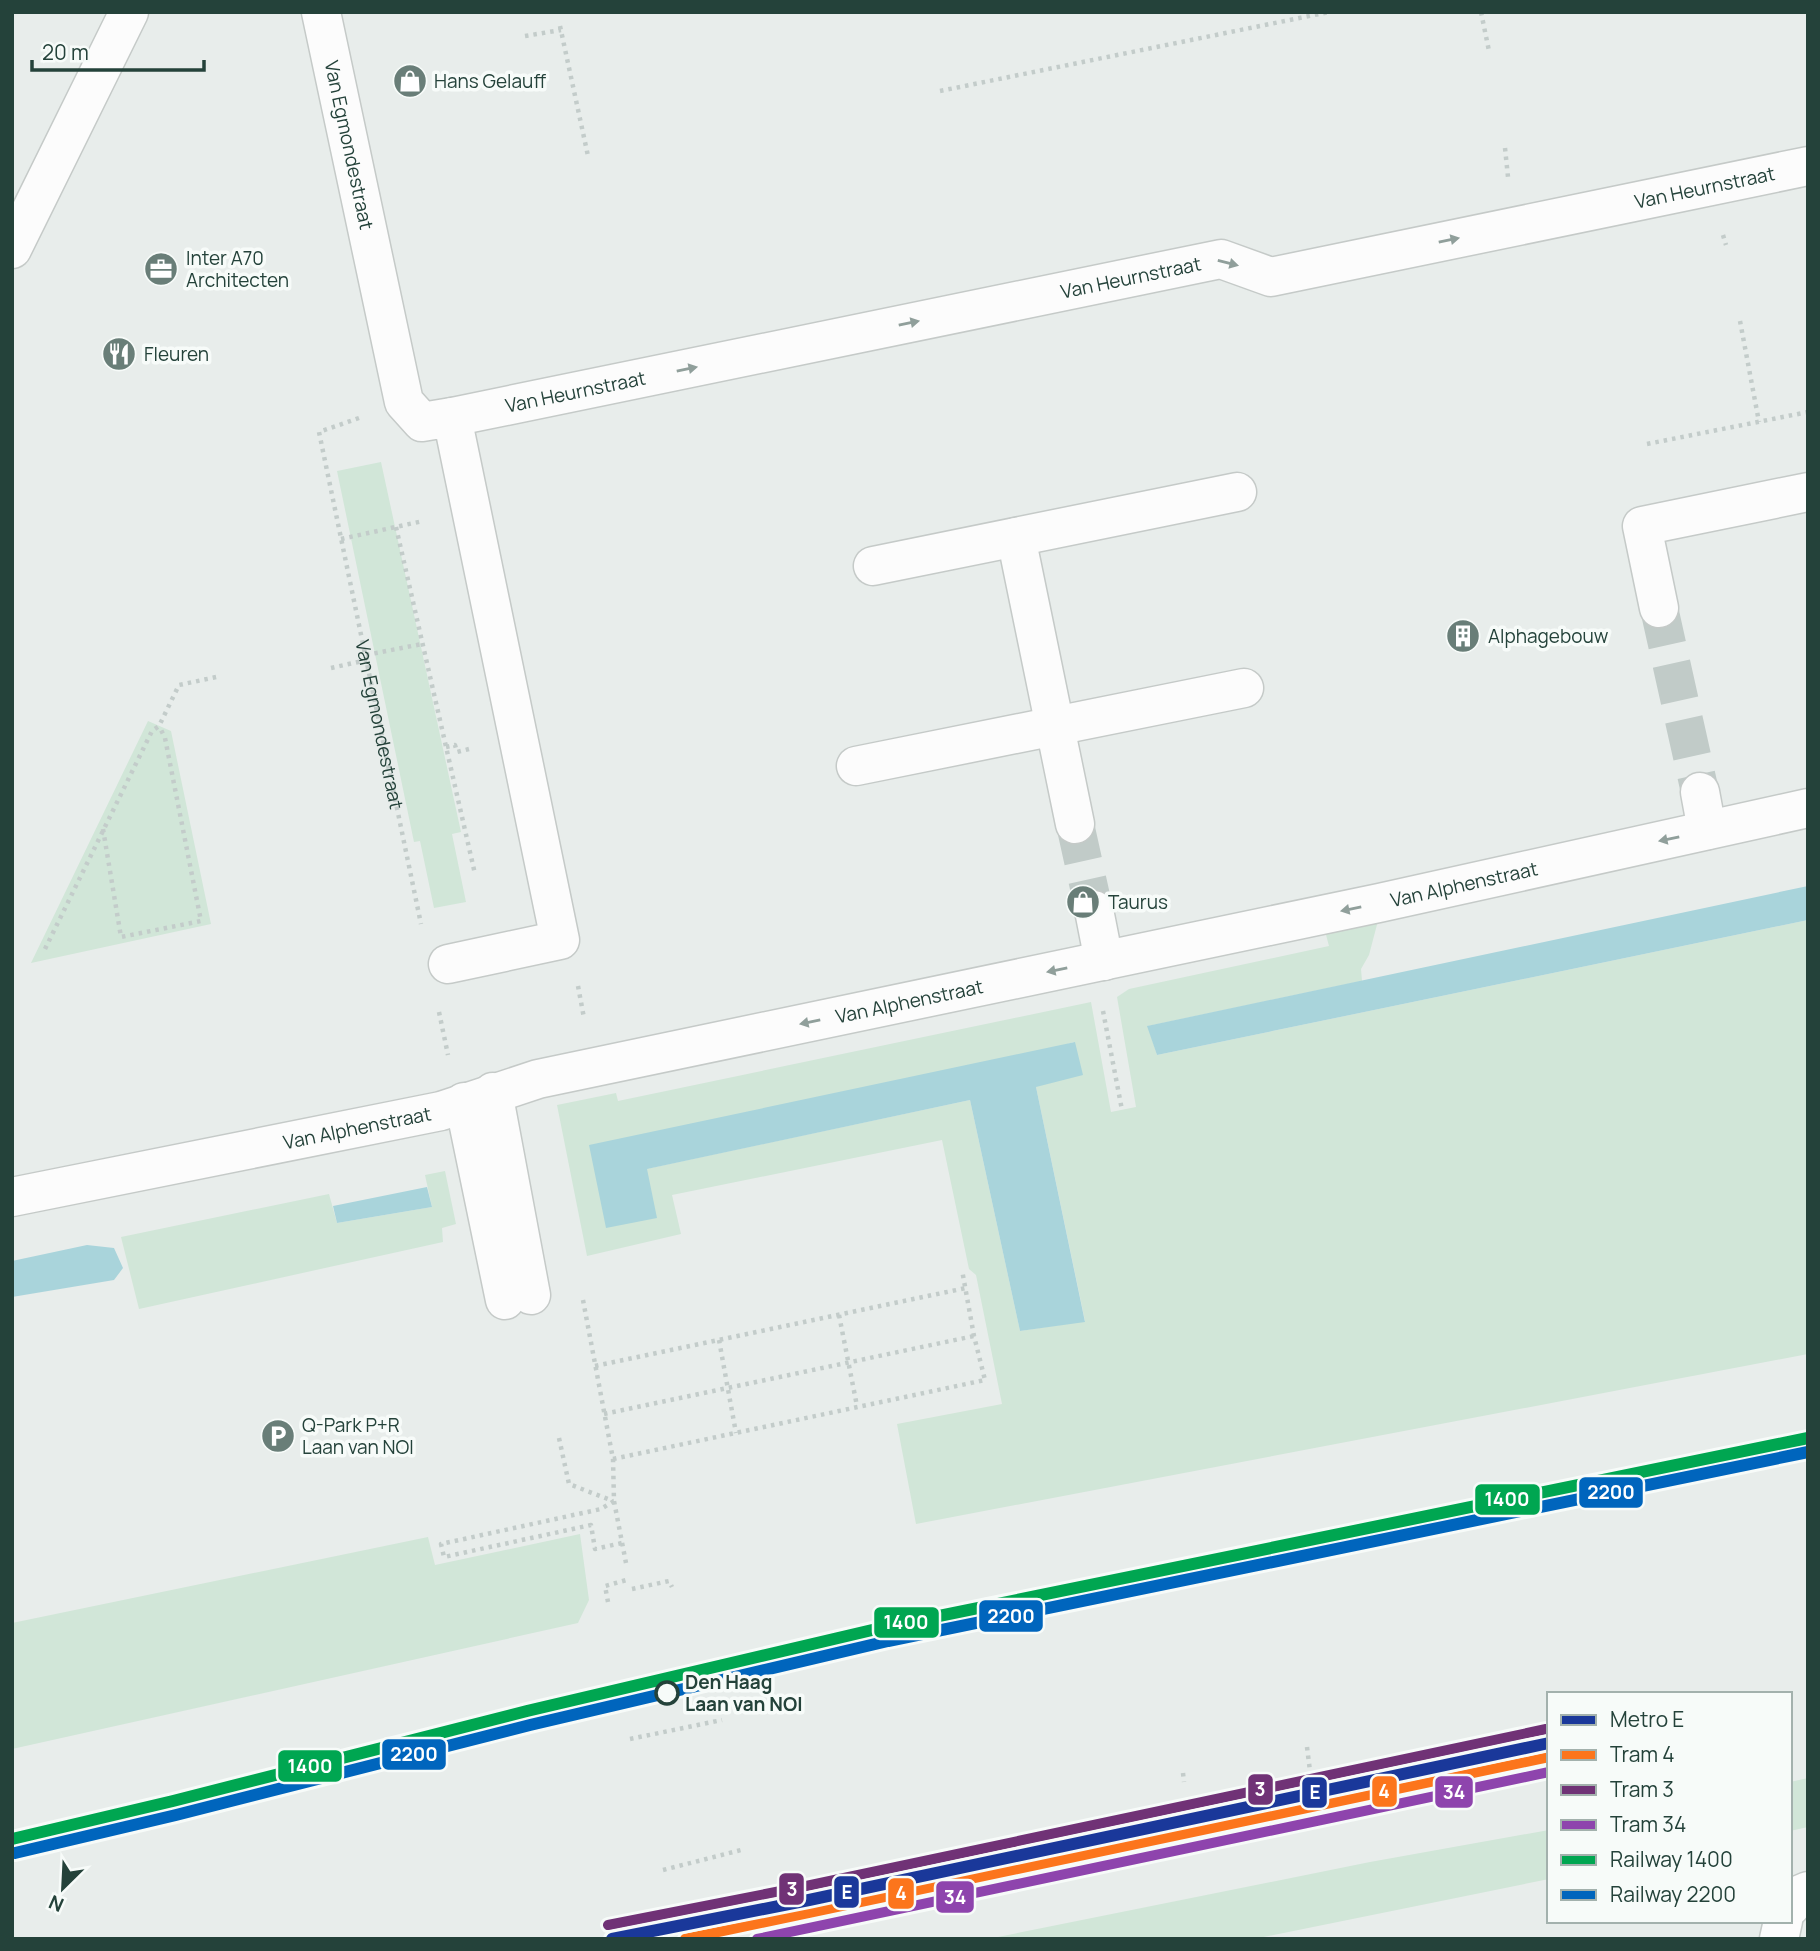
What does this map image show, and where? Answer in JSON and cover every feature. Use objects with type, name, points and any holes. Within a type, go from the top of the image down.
[{"type":"street","points":[[12,248],[129,12]]},
{"type":"street","name":"Van Egmondestraat","points":[[321,12],[404,402]]},
{"type":"street","name":"Van Heurnstraat","points":[[452,417],[1221,259],[1271,277],[1808,166]]},
{"type":"street","points":[[404,402],[422,422],[452,417],[560,940],[448,964]]},
{"type":"street","points":[[873,566],[1237,492]]},
{"type":"street","points":[[1659,608],[1642,526],[1808,492]]},
{"type":"street","points":[[1016,537],[1075,824]]},
{"type":"street","points":[[856,766],[1244,688]]},
{"type":"street","points":[[1700,792],[1707,830]]},
{"type":"street","name":"Van Alphenstraat","points":[[12,1197],[440,1111],[538,1079],[1393,900],[1808,808]]},
{"type":"street","points":[[1094,910],[1099,962]]},
{"type":"street","points":[[479,1097],[518,1297]]},
{"type":"street","points":[[1792,1906],[1808,1891]]},
{"type":"path","points":[[940,91],[1329,12]]},
{"type":"path","points":[[1481,12],[1489,51]]},
{"type":"path","points":[[525,36],[561,28],[588,156]]},
{"type":"path","points":[[1740,321],[1759,422]]},
{"type":"path","name":"Van Egmondestraat","points":[[404,402],[319,432],[422,928]]},
{"type":"path","points":[[1647,444],[1808,412]]},
{"type":"path","points":[[341,539],[472,511]]},
{"type":"path","points":[[396,527],[475,874]]},
{"type":"path","points":[[331,668],[422,643]]},
{"type":"path","points":[[45,949],[152,732],[159,726],[179,685],[221,676]]},
{"type":"path","points":[[103,830],[121,937],[201,921],[164,738],[159,726]]},
{"type":"path","points":[[560,940],[573,962],[593,1067]]},
{"type":"path","points":[[1099,962],[1122,1110]]},
{"type":"path","points":[[438,1010],[446,1051],[479,1097]]},
{"type":"path","points":[[613,1459],[985,1380],[962,1270]]},
{"type":"path","points":[[594,1366],[966,1288]]},
{"type":"path","points":[[839,1315],[857,1406]]},
{"type":"path","points":[[604,1415],[974,1336]]},
{"type":"path","points":[[719,1340],[736,1433]]},
{"type":"path","points":[[559,1438],[569,1484],[614,1501]]},
{"type":"path","points":[[614,1501],[626,1563]]},
{"type":"path","points":[[614,1501],[601,1509],[441,1544],[444,1557],[591,1525],[596,1549],[622,1543]]},
{"type":"path","points":[[608,1602],[605,1586],[630,1579]]},
{"type":"path","points":[[632,1589],[669,1581],[672,1587]]},
{"type":"path","points":[[629,1739],[722,1720]]},
{"type":"path","points":[[1307,1747],[1311,1779]]},
{"type":"path","points":[[1183,1773],[1184,1782]]},
{"type":"path","points":[[663,1870],[745,1849]]},
{"type":"green space","points":[[381,462],[461,832],[452,834],[466,902],[434,908],[420,841],[414,842],[337,471]]},
{"type":"green space","points":[[148,721],[171,731],[211,924],[31,963]]},
{"type":"green space","points":[[1379,917],[1369,955],[1361,969],[1362,981],[1148,1026],[1157,1055],[1808,920],[1808,1354],[916,1524],[897,1424],[1002,1404],[976,1275],[969,1269],[942,1140],[672,1195],[681,1234],[587,1256],[557,1105],[616,1093],[618,1101],[1091,1002],[1111,1112],[1136,1107],[1117,997],[1129,989],[1329,946],[1325,931]],"holes":[[[1074,1042],[1036,1087],[1085,1321],[1020,1331],[970,1100],[646,1169]]]},
{"type":"green space","points":[[445,1171],[456,1224],[442,1228],[443,1242],[139,1309],[121,1237],[329,1194],[337,1223],[432,1207],[425,1175]]},
{"type":"green space","points":[[580,1534],[589,1600],[578,1623],[12,1749],[12,1623],[428,1537],[435,1565]]},
{"type":"green space","points":[[1808,1778],[1808,1827],[1792,1831],[1792,1782]]},
{"type":"green space","points":[[1547,1830],[1547,1879],[1254,1939],[988,1939],[1370,1862]]},
{"type":"water","points":[[1808,886],[1808,920],[1157,1055],[1147,1026]]},
{"type":"water","points":[[1075,1042],[1083,1075],[1036,1087],[1085,1322],[1020,1331],[970,1100],[647,1169],[657,1218],[606,1228],[589,1145]]},
{"type":"water","points":[[427,1187],[432,1207],[337,1223],[333,1206]]},
{"type":"water","points":[[87,1245],[114,1248],[123,1268],[114,1280],[12,1297],[12,1261]]},
{"type":"tunnel","points":[[1659,608],[1700,792]]},
{"type":"tunnel","points":[[1075,824],[1094,910]]},
{"type":"metro line","name":"E","points":[[612,1939],[809,1900],[1547,1743]]},
{"type":"tram line","name":"3","points":[[608,1925],[806,1886],[1546,1729]]},
{"type":"tram line","name":"4","points":[[685,1939],[1547,1757]]},
{"type":"tram line","name":"34","points":[[757,1939],[1547,1772]]},
{"type":"rail line","name":"1400","points":[[12,1839],[527,1711],[885,1627],[1808,1438]]},
{"type":"rail line","name":"2200","points":[[15,1853],[530,1725],[888,1641],[1808,1452]]},
{"type":"place","name":"Hans Gelauff","points":[[410,81]]},
{"type":"place","name":"Inter A70 Architecten","points":[[161,269]]},
{"type":"place","name":"Fleuren","points":[[119,354]]},
{"type":"place","name":"Alphagebouw","points":[[1463,636]]},
{"type":"place","name":"Taurus","points":[[1083,902]]},
{"type":"place","name":"Q-Park P+R Laan van NOI","points":[[278,1436]]},
{"type":"place","name":"Den Haag Laan van NOI","points":[[667,1693]]}]
